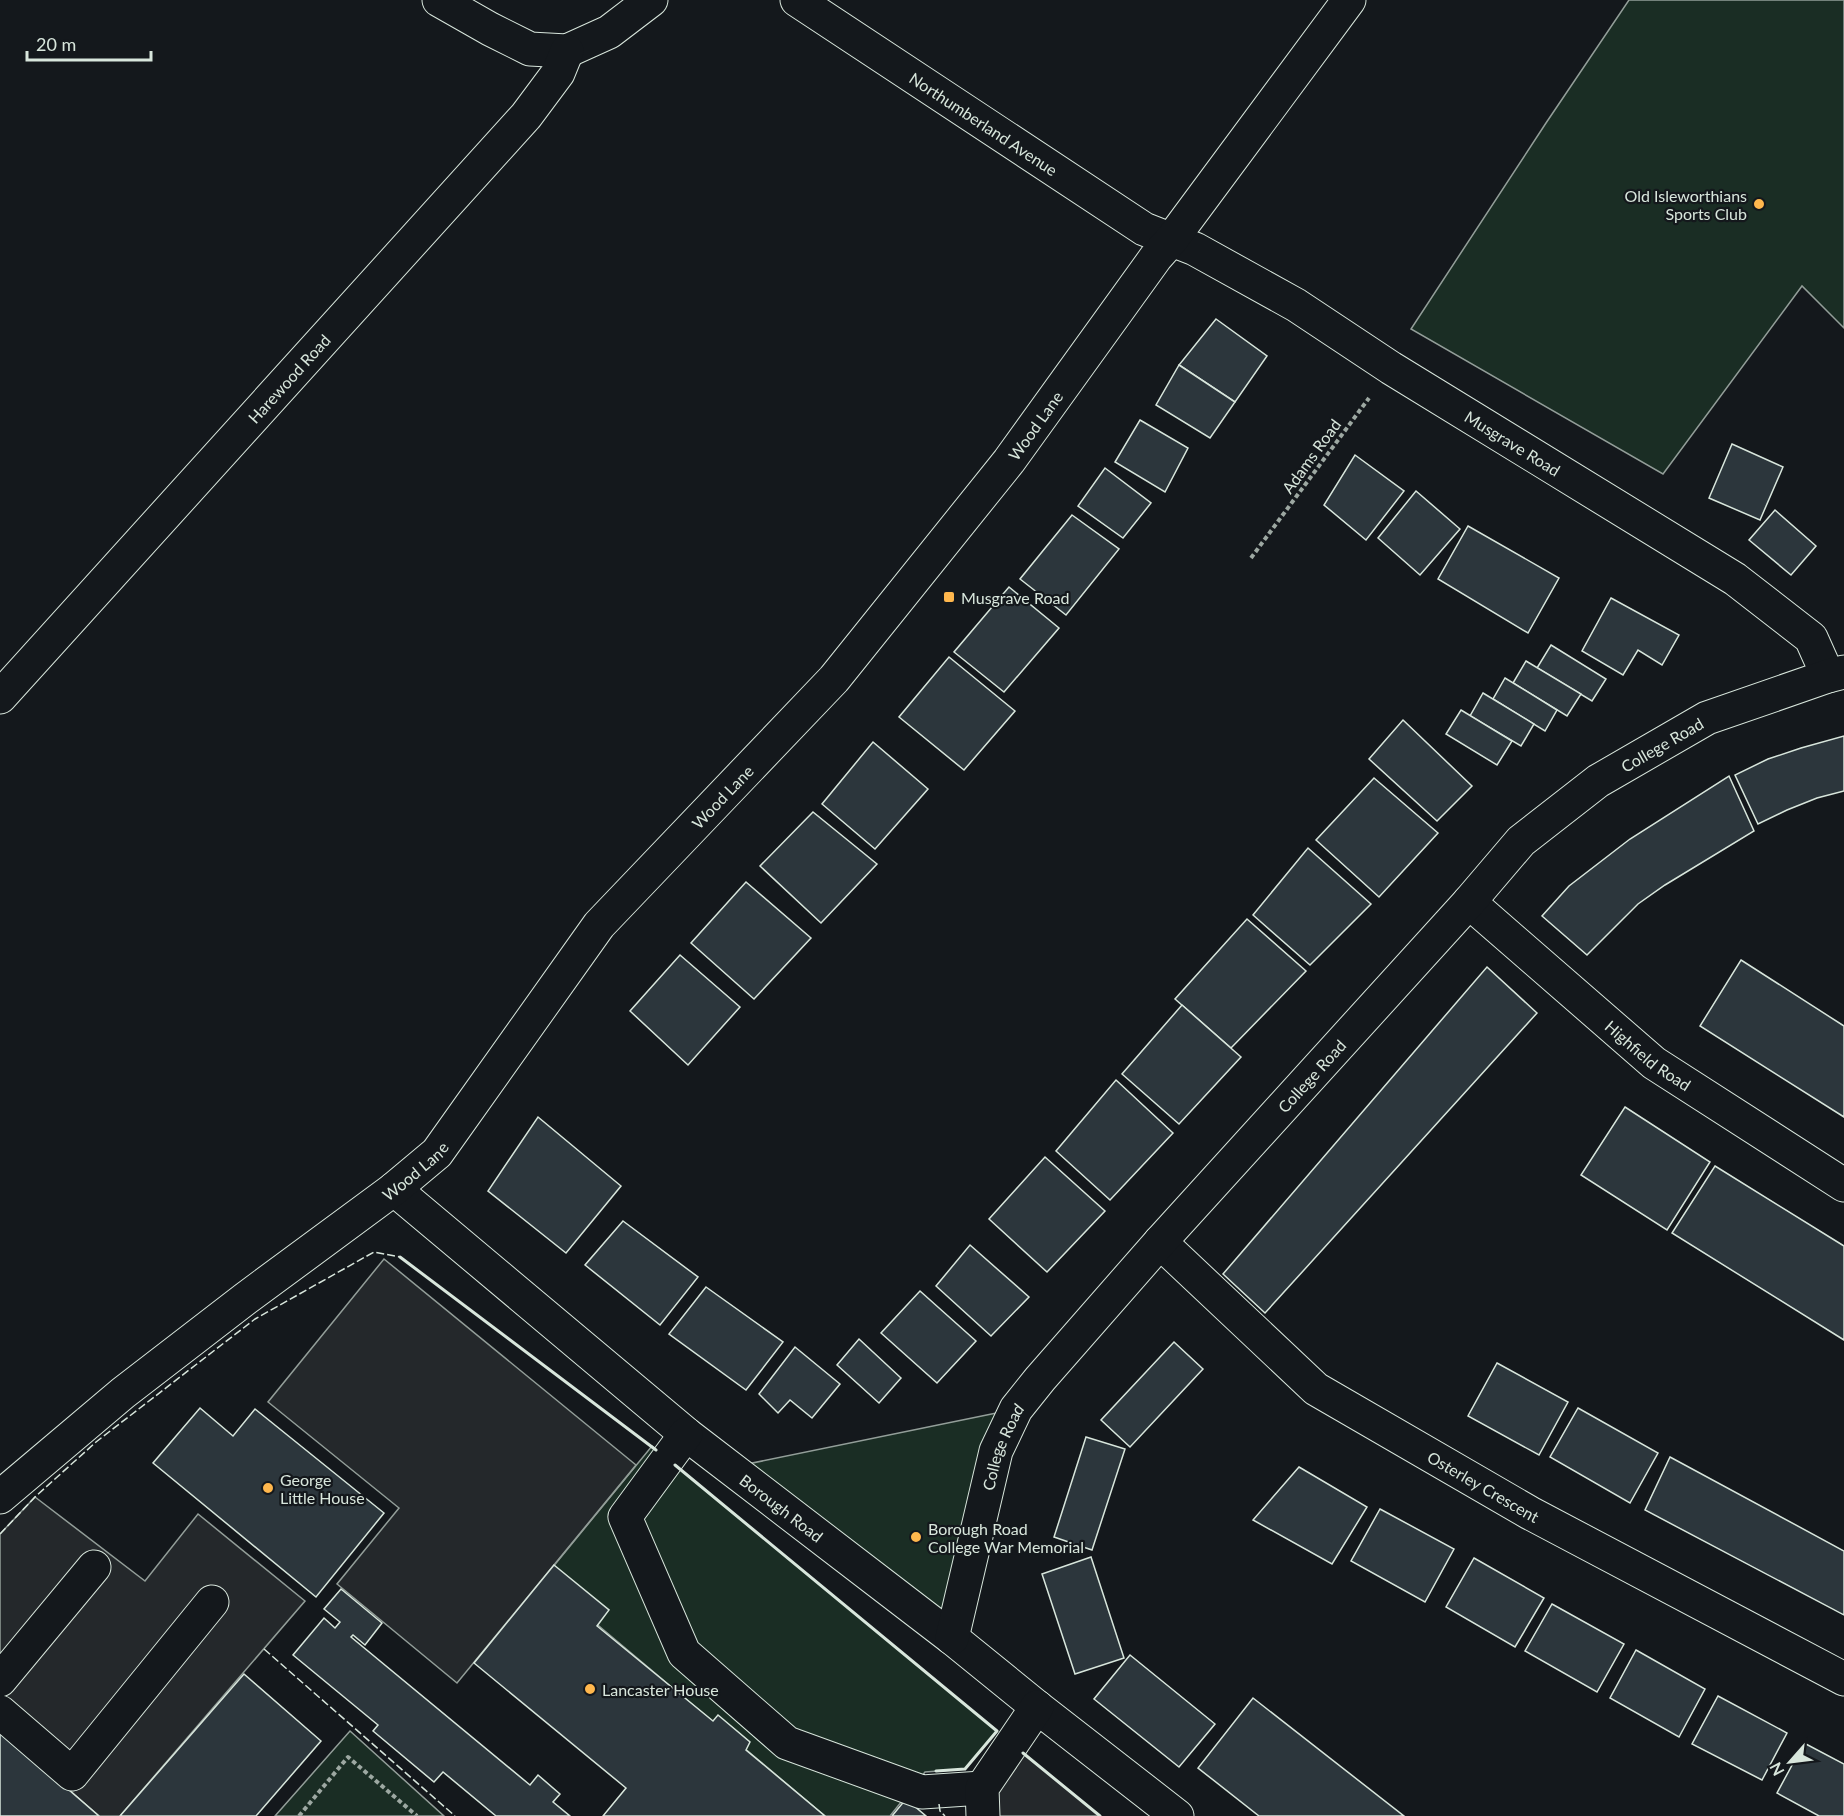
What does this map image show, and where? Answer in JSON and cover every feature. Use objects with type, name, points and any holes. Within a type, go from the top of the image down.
[{"type":"street","points":[[439,0],[530,49],[567,51],[609,32],[651,0]]},
{"type":"street","name":"Northumberland Avenue","points":[[797,0],[1144,229],[1172,239]]},
{"type":"street","name":"Wood Lane","points":[[0,1497],[123,1393],[394,1189],[437,1153],[599,925],[834,679],[1009,461],[1156,257],[1172,239],[1349,0]]},
{"type":"street","name":"Harewood Road","points":[[0,697],[526,116],[558,73],[567,51]]},
{"type":"street","name":"Musgrave Road","points":[[1172,239],[1195,249],[1296,305],[1391,368],[1736,579],[1811,638],[1836,674]]},
{"type":"street","name":"College Road","points":[[952,1638],[996,1451],[1016,1409],[1160,1242],[1521,841],[1598,781],[1707,718],[1836,674]]},
{"type":"street","name":"Highfield Road","points":[[1468,902],[1654,1063],[1844,1185]]},
{"type":"street","name":"Borough Road","points":[[394,1189],[686,1434],[952,1638],[1177,1816]]},
{"type":"street","name":"Osterley Crescent","points":[[1160,1242],[1316,1389],[1530,1513],[1844,1679]]},
{"type":"street","points":[[686,1434],[614,1512],[684,1653],[787,1743],[922,1792],[987,1806],[1037,1707]]},
{"type":"street","points":[[0,1680],[94,1567]]},
{"type":"street","points":[[0,1712],[72,1774],[212,1602]]},
{"type":"path","name":"Adams Road","points":[[1251,558],[1391,368]]},
{"type":"path","points":[[299,1816],[348,1757],[417,1816]]},
{"type":"green space","points":[[1629,0],[1844,0],[1844,328],[1802,286],[1663,474],[1411,329]]},
{"type":"green space","points":[[1016,1409],[952,1638],[728,1468]]},
{"type":"green space","points":[[652,1446],[997,1731],[965,1769],[925,1772],[890,1816],[825,1816],[543,1579]]},
{"type":"green space","points":[[350,1731],[444,1816],[275,1816]]},
{"type":"shaded area","points":[[384,1259],[636,1465],[457,1683],[337,1584],[399,1508],[268,1402]]},
{"type":"shaded area","points":[[35,1497],[145,1581],[198,1514],[305,1601],[120,1816],[99,1816],[0,1730],[0,1534]]},
{"type":"shaded area","points":[[1023,1753],[1100,1816],[994,1816],[998,1792]]},
{"type":"building","points":[[1216,319],[1267,356],[1235,402],[1179,365]]},
{"type":"building","points":[[1179,365],[1235,402],[1210,438],[1156,405]]},
{"type":"building","points":[[1140,420],[1188,448],[1165,492],[1115,462]]},
{"type":"building","points":[[1732,444],[1783,467],[1760,520],[1709,498]]},
{"type":"building","points":[[1355,455],[1404,491],[1366,540],[1324,505]]},
{"type":"building","points":[[1105,468],[1151,503],[1123,538],[1078,506]]},
{"type":"building","points":[[1416,491],[1460,529],[1420,575],[1378,538]]},
{"type":"building","points":[[1775,510],[1816,546],[1791,575],[1749,540]]},
{"type":"building","points":[[1072,515],[1119,549],[1066,615],[1020,579]]},
{"type":"building","points":[[1468,526],[1559,578],[1528,633],[1438,579]]},
{"type":"building","points":[[1009,587],[1059,628],[1004,692],[954,652]]},
{"type":"building","points":[[1611,598],[1679,635],[1662,665],[1638,650],[1623,675],[1582,651]]},
{"type":"building","points":[[1551,645],[1606,679],[1592,701],[1537,668]]},
{"type":"building","points":[[949,657],[1015,711],[964,770],[899,717]]},
{"type":"building","points":[[1526,661],[1581,694],[1567,716],[1513,683]]},
{"type":"building","points":[[1505,678],[1557,710],[1545,731],[1493,699]]},
{"type":"building","points":[[1483,693],[1534,724],[1521,746],[1470,716]]},
{"type":"building","points":[[1461,710],[1512,741],[1497,765],[1446,734]]},
{"type":"building","points":[[1403,720],[1472,786],[1437,821],[1369,759]]},
{"type":"building","points":[[1844,736],[1844,791],[1817,798],[1758,824],[1735,775],[1768,759]]},
{"type":"building","points":[[873,742],[928,789],[875,849],[822,804]]},
{"type":"building","points":[[1729,776],[1754,831],[1638,904],[1587,955],[1542,916],[1569,886],[1630,839]]},
{"type":"building","points":[[1374,778],[1438,833],[1379,897],[1316,840]]},
{"type":"building","points":[[813,812],[877,864],[821,923],[760,866]]},
{"type":"building","points":[[1308,848],[1371,904],[1310,965],[1253,915]]},
{"type":"building","points":[[746,882],[811,938],[754,999],[691,943]]},
{"type":"building","points":[[1247,919],[1306,971],[1231,1048],[1175,999]]},
{"type":"building","points":[[680,955],[740,1007],[688,1065],[630,1011]]},
{"type":"building","points":[[1741,960],[1844,1026],[1844,1117],[1700,1026]]},
{"type":"building","points":[[1487,967],[1537,1013],[1265,1313],[1223,1274]]},
{"type":"building","points":[[1182,1005],[1241,1057],[1179,1124],[1122,1074]]},
{"type":"building","points":[[1116,1080],[1173,1133],[1110,1200],[1056,1151]]},
{"type":"building","points":[[1625,1107],[1710,1162],[1667,1230],[1581,1175]]},
{"type":"building","points":[[538,1117],[621,1186],[566,1253],[488,1191]]},
{"type":"building","points":[[1045,1157],[1105,1211],[1047,1272],[989,1219]]},
{"type":"building","points":[[1715,1166],[1844,1246],[1844,1340],[1672,1233]]},
{"type":"building","points":[[623,1221],[698,1277],[660,1325],[585,1265]]},
{"type":"building","points":[[970,1245],[1029,1297],[991,1336],[936,1286]]},
{"type":"building","points":[[706,1287],[783,1342],[746,1390],[669,1334]]},
{"type":"building","points":[[920,1291],[976,1341],[937,1383],[881,1333]]},
{"type":"building","points":[[859,1339],[901,1378],[879,1403],[837,1365]]},
{"type":"building","points":[[1174,1342],[1203,1369],[1130,1447],[1101,1420]]},
{"type":"building","points":[[795,1347],[840,1384],[812,1418],[790,1400],[778,1413],[759,1394]]},
{"type":"building","points":[[1497,1363],[1568,1402],[1539,1455],[1468,1416]]},
{"type":"building","name":"George Little House","points":[[200,1408],[233,1436],[255,1409],[384,1513],[316,1597],[153,1463]]},
{"type":"building","points":[[1578,1408],[1658,1453],[1630,1503],[1550,1457]]},
{"type":"building","points":[[1086,1437],[1125,1449],[1092,1550],[1054,1537]]},
{"type":"building","points":[[1670,1457],[1844,1551],[1844,1615],[1645,1510]]},
{"type":"building","points":[[1299,1467],[1367,1507],[1332,1564],[1253,1520]]},
{"type":"building","points":[[1380,1509],[1454,1549],[1425,1602],[1351,1561]]},
{"type":"building","points":[[1091,1557],[1124,1658],[1075,1674],[1042,1574]]},
{"type":"building","points":[[1474,1558],[1544,1598],[1515,1647],[1446,1607]]},
{"type":"building","name":"Lancaster House","points":[[554,1565],[609,1610],[597,1626],[713,1721],[718,1715],[750,1742],[746,1750],[825,1816],[603,1816],[626,1788],[474,1663]]},
{"type":"building","points":[[341,1589],[382,1623],[365,1645],[353,1635],[351,1637],[530,1785],[538,1775],[560,1794],[553,1802],[570,1816],[496,1816],[443,1772],[434,1782],[373,1731],[378,1725],[293,1655],[324,1618],[335,1628],[340,1622],[324,1609]]},
{"type":"building","points":[[1552,1604],[1624,1644],[1597,1692],[1525,1651]]},
{"type":"building","points":[[1636,1650],[1705,1689],[1679,1737],[1610,1698]]},
{"type":"building","points":[[1130,1655],[1215,1724],[1179,1767],[1094,1699]]},
{"type":"building","points":[[244,1674],[321,1741],[256,1816],[120,1816]]},
{"type":"building","points":[[1718,1696],[1787,1733],[1762,1780],[1692,1744]]},
{"type":"building","points":[[1253,1698],[1404,1816],[1259,1816],[1198,1768]]},
{"type":"building","points":[[0,1730],[99,1816],[0,1816]]},
{"type":"building","points":[[1804,1743],[1844,1764],[1844,1816],[1819,1816],[1777,1793]]},
{"type":"building","points":[[906,1799],[926,1816],[892,1816]]},
{"type":"fence","points":[[0,1534],[35,1497],[96,1442],[255,1319],[374,1252],[400,1257]]},
{"type":"fence","points":[[264,1649],[455,1816]]},
{"type":"fence","points":[[939,1804],[940,1811],[945,1816]]},
{"type":"wall","points":[[400,1257],[656,1450]]},
{"type":"wall","points":[[675,1465],[997,1731],[965,1769],[936,1771]]},
{"type":"wall","points":[[1023,1753],[1100,1816]]},
{"type":"place","name":"Old Isleworthians Sports Club","points":[[1759,204]]},
{"type":"place","name":"Musgrave Road","points":[[949,597]]},
{"type":"place","name":"George Little House","points":[[268,1488]]},
{"type":"place","name":"Borough Road College War Memorial","points":[[916,1537]]},
{"type":"place","name":"Lancaster House","points":[[590,1689]]}]
